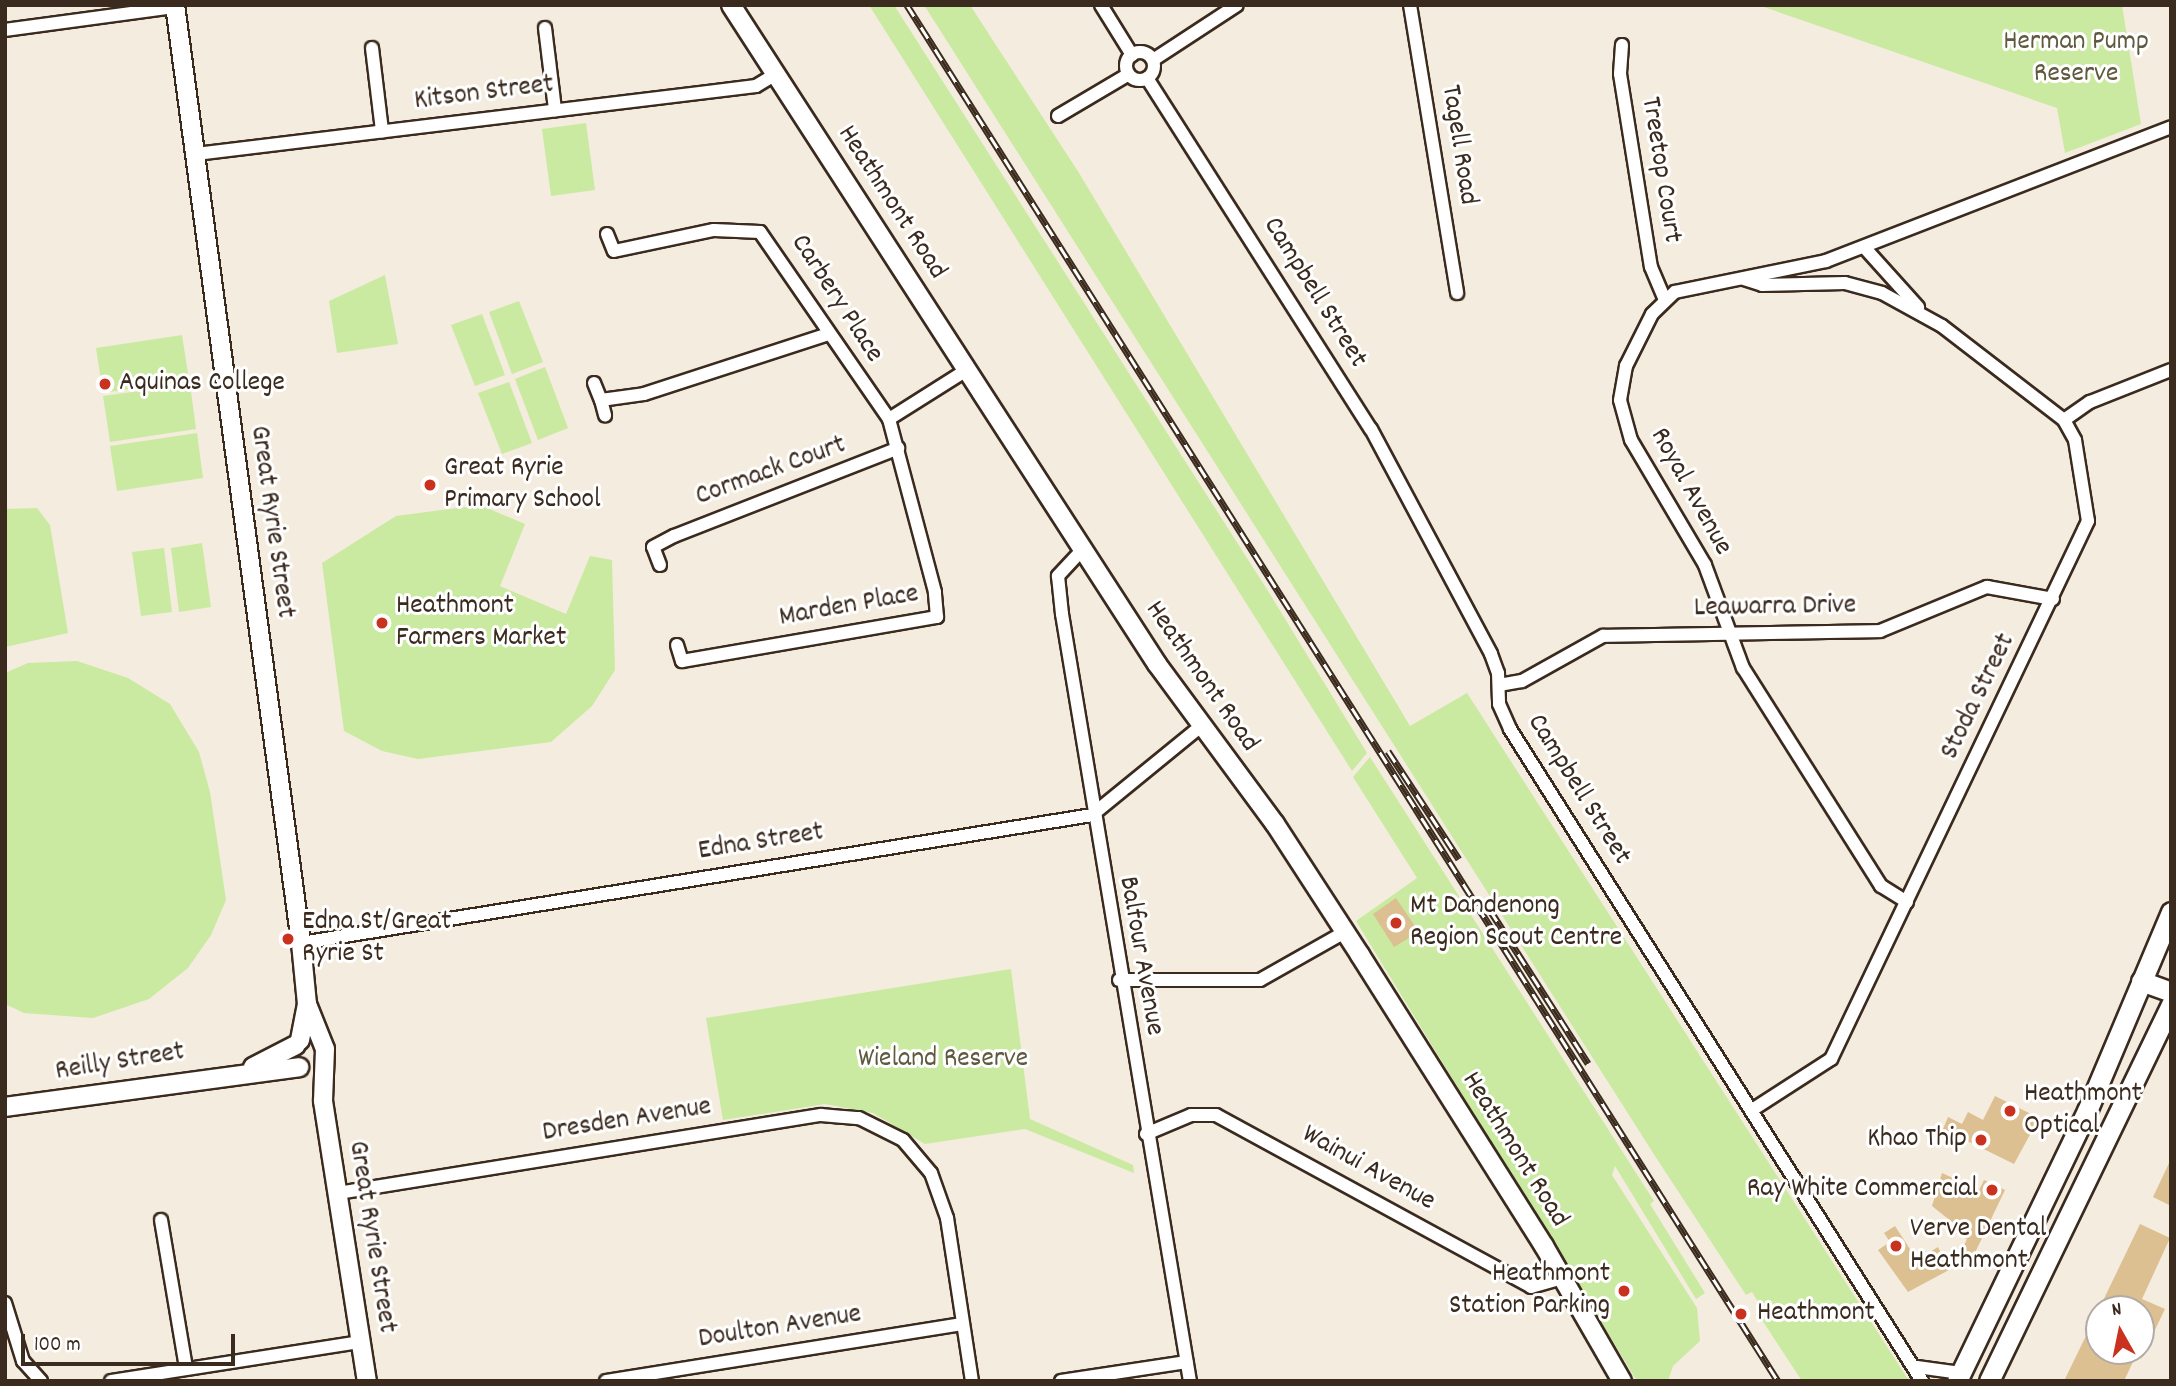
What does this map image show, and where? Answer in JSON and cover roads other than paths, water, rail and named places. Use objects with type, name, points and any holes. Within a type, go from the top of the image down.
[{"type":"main road","points":[[1959,1377],[2035,1217],[2171,912]]},
{"type":"main road","points":[[2141,981],[2171,992]]},
{"type":"main road","points":[[1989,1381],[2171,1004]]},
{"type":"main road","points":[[2035,1217],[2061,1230]]},
{"type":"street","name":"Heathmont Road","points":[[731,5],[1199,727],[1265,810],[1345,932],[1562,1278],[1622,1381]]},
{"type":"street","points":[[1101,5],[1132,55],[1129,74]]},
{"type":"street","points":[[1058,116],[1129,74],[1147,78],[1153,60],[1237,5]]},
{"type":"street","name":"Tagell Road","points":[[1410,5],[1457,293]]},
{"type":"street","points":[[5,30],[175,6]]},
{"type":"street","name":"Great Ryrie Street","points":[[175,6],[307,1004],[323,1053],[323,1101],[367,1381]]},
{"type":"street","points":[[545,28],[555,110]]},
{"type":"street","name":"Treetop Court","points":[[1622,45],[1620,74],[1651,267],[1664,298]]},
{"type":"street","points":[[372,48],[382,131]]},
{"type":"street","points":[[1132,55],[1141,52],[1153,60]]},
{"type":"street","name":"Kitson Street","points":[[196,154],[756,86],[776,74]]},
{"type":"street","name":"Campbell Street","points":[[1147,78],[1371,429],[1491,654],[1499,685],[1499,704],[1510,729],[1917,1367],[1922,1381]]},
{"type":"street","points":[[1664,298],[1685,288],[1801,267],[1864,247],[2171,127]]},
{"type":"street","name":"Carbery Place","points":[[607,234],[614,251],[715,230],[760,232],[890,419]]},
{"type":"street","points":[[1864,247],[1925,315]]},
{"type":"street","points":[[1740,278],[1762,285],[1845,283],[1882,293],[1925,315],[2064,420],[2090,402],[2171,370]]},
{"type":"street","name":"Royal Avenue","points":[[1664,298],[1630,353],[1623,379],[1623,417],[1647,474],[1705,565],[1743,668],[1881,886],[1907,902]]},
{"type":"street","points":[[601,400],[644,394],[829,334]]},
{"type":"street","points":[[898,448],[890,419],[968,369]]},
{"type":"street","points":[[594,383],[605,415]]},
{"type":"street","name":"Stoda Street","points":[[1752,1110],[1831,1059],[2053,600],[2088,521],[2075,440],[2064,420]]},
{"type":"street","name":"Cormack Court","points":[[660,565],[653,547],[674,536],[898,448]]},
{"type":"street","name":"Marden Place","points":[[682,661],[937,617],[935,592],[898,448]]},
{"type":"street","name":"Balfour Avenue","points":[[1083,549],[1058,576],[1119,980],[1190,1381]]},
{"type":"street","name":"Leawarra Drive","points":[[1499,685],[1522,681],[1603,636],[1880,631],[1987,587],[2053,600]]},
{"type":"street","points":[[677,645],[684,675]]},
{"type":"street","points":[[1092,815],[1199,727]]},
{"type":"street","name":"Edna Street","points":[[301,943],[1092,815]]},
{"type":"street","points":[[1119,980],[1260,980],[1345,932]]},
{"type":"street","name":"Great Ryrie Street","points":[[307,1004],[298,1043],[302,1068],[323,1101]]},
{"type":"street","points":[[298,1043],[313,1038],[323,1053]]},
{"type":"street","name":"Reilly Street","points":[[243,1070],[298,1043]]},
{"type":"street","name":"Reilly Street","points":[[5,1107],[243,1070],[302,1068],[323,1053]]},
{"type":"street","name":"Dresden Avenue","points":[[338,1193],[821,1115],[883,1126],[914,1151],[931,1173],[943,1206],[972,1381]]},
{"type":"street","name":"Wainui Avenue","points":[[1146,1134],[1191,1115],[1216,1115],[1531,1287],[1562,1278]]},
{"type":"street","points":[[161,1220],[186,1368]]},
{"type":"street","points":[[5,1303],[23,1361],[41,1381]]},
{"type":"street","name":"Doulton Avenue","points":[[606,1381],[962,1324]]},
{"type":"street","points":[[111,1381],[361,1342]]},
{"type":"street","points":[[1061,1381],[1187,1362]]},
{"type":"street","points":[[1917,1367],[1959,1377]]},
{"type":"railway","points":[[907,5],[1778,1381]]},
{"type":"railway","points":[[1388,751],[1459,859]]},
{"type":"railway","points":[[1490,910],[1588,1063]]},
{"type":"place","name":"Aquinas College","points":[[105,384]]},
{"type":"place","name":"Great Ryrie Primary School","points":[[430,485]]},
{"type":"place","name":"Heathmont Farmers Market","points":[[382,623]]},
{"type":"place","name":"Mt Dandenong Region Scout Centre","points":[[1396,923]]},
{"type":"place","name":"Edna St/Great Ryrie St","points":[[288,939]]},
{"type":"place","name":"Heathmont Optical","points":[[2010,1111]]},
{"type":"place","name":"Khao Thip","points":[[1981,1140]]},
{"type":"place","name":"Ray White Commercial","points":[[1992,1190]]},
{"type":"place","name":"Verve Dental Heathmont","points":[[1896,1246]]},
{"type":"place","name":"Heathmont Station Parking","points":[[1624,1291]]},
{"type":"place","name":"Heathmont","points":[[1741,1314]]},
{"type":"park label","name":"Herman Pump Reserve","points":[[2076,59]]},
{"type":"park label","name":"Wieland Reserve","points":[[943,1060]]}]
